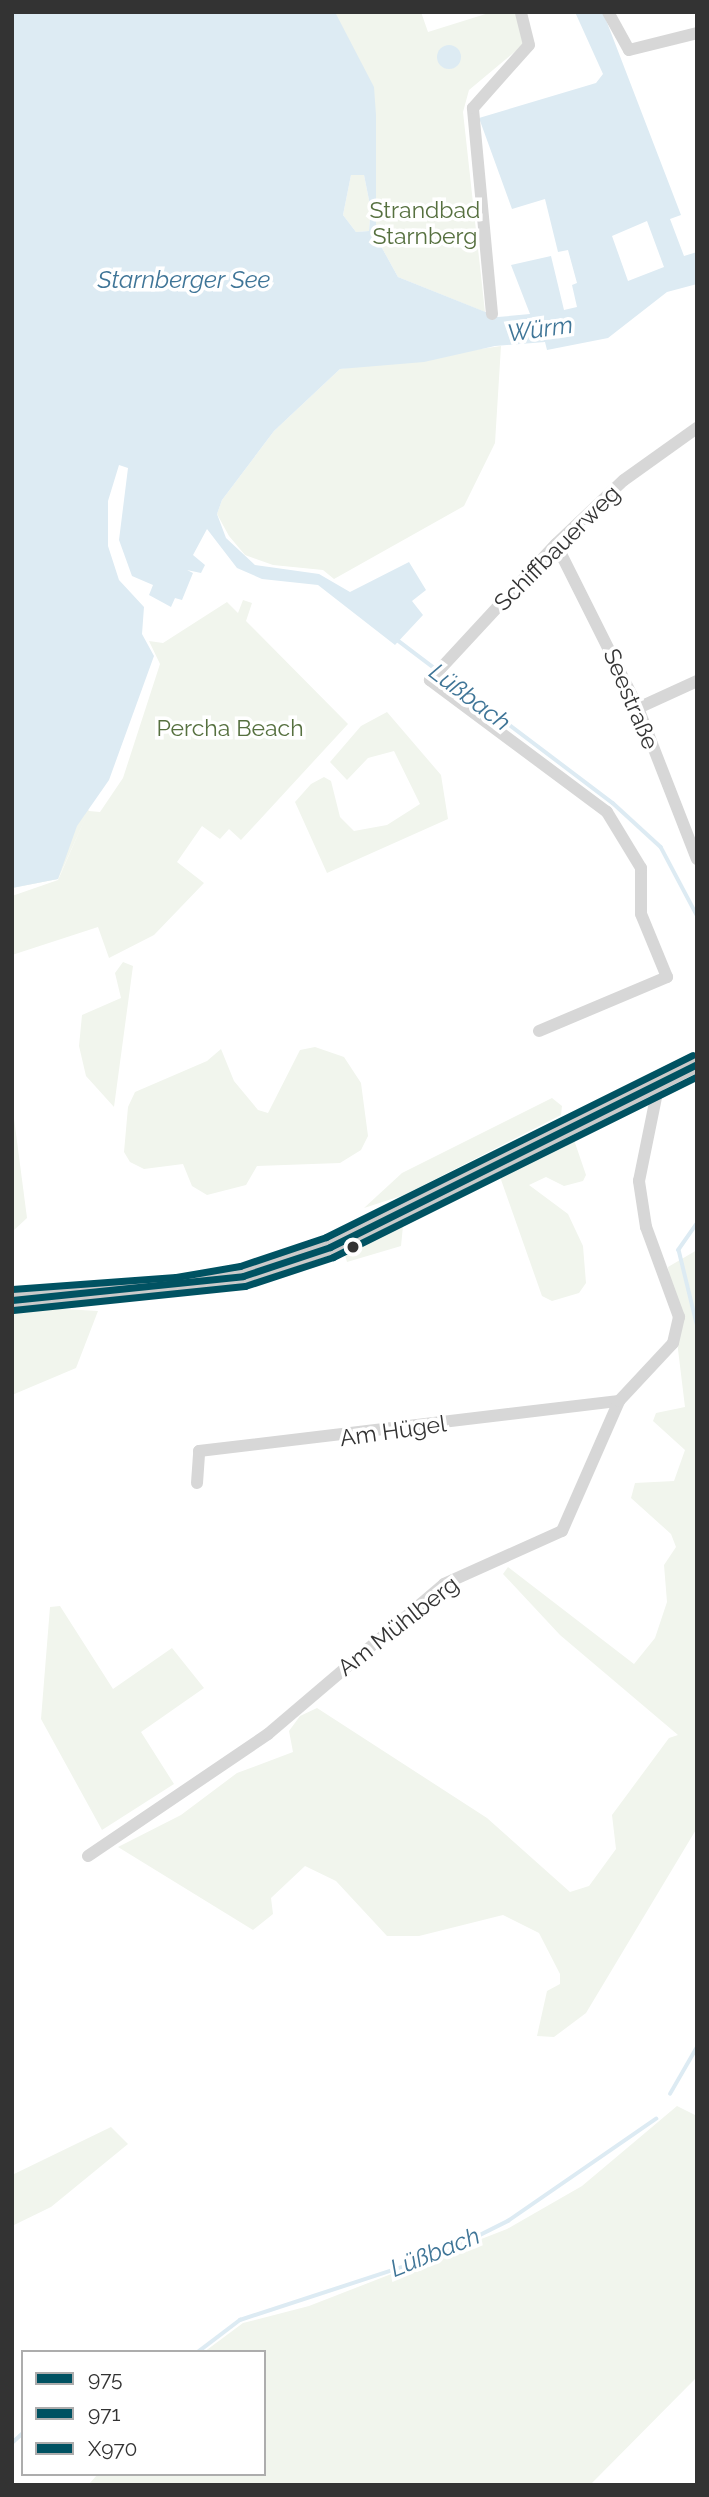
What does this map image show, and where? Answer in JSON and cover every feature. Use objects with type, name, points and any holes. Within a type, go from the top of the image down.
[{"type":"main road","points":[[12,1300],[177,1287],[243,1276],[330,1247],[692,1066]]},
{"type":"street","points":[[492,314],[473,108],[529,45],[521,12]]},
{"type":"street","points":[[609,16],[629,50],[697,33]]},
{"type":"street","name":"Schiffbauerweg","points":[[539,1031],[667,976],[641,914],[641,868],[607,813],[430,680],[556,544],[624,480],[697,428]]},
{"type":"street","name":"Seestraße","points":[[556,544],[638,708],[697,859]]},
{"type":"street","points":[[638,708],[697,681]]},
{"type":"street","name":"Am Mühlberg","points":[[88,1856],[268,1734],[444,1584],[562,1531],[619,1401],[673,1343],[679,1317],[646,1227],[639,1181],[659,1083]]},
{"type":"street","name":"Am Hügel","points":[[197,1483],[199,1451],[619,1401]]},
{"type":"green space","name":"Strandbad Starnberg","points":[[335,12],[421,12],[428,32],[492,12],[515,12],[524,44],[469,90],[463,112],[485,312],[398,277],[376,237],[371,207],[369,231],[356,232],[343,215],[351,175],[364,175],[370,205],[376,204]]},
{"type":"green space","points":[[501,346],[495,443],[464,506],[334,579],[323,570],[273,565],[245,555],[229,536],[217,514],[222,500],[274,431],[340,369]]},
{"type":"green space","name":"Percha Beach","points":[[243,600],[252,603],[246,621],[348,724],[241,840],[229,829],[220,839],[202,826],[177,862],[204,883],[154,935],[109,958],[98,927],[12,955],[12,896],[58,880],[88,812],[58,879],[12,888],[79,796],[89,811],[100,812],[123,778],[160,664],[149,641],[163,643],[227,602],[238,613]]},
{"type":"green space","points":[[387,712],[441,775],[448,819],[327,873],[295,802],[311,784],[324,777],[331,781],[340,817],[354,831],[387,825],[420,804],[394,751],[368,758],[347,780],[330,762],[361,726]]},
{"type":"green space","points":[[123,962],[133,966],[114,1107],[86,1076],[79,1046],[82,1015],[121,998],[115,973]]},
{"type":"green space","points":[[315,1047],[344,1057],[361,1083],[368,1136],[361,1150],[340,1163],[257,1166],[246,1185],[207,1195],[192,1186],[183,1164],[144,1169],[130,1162],[124,1152],[128,1107],[135,1092],[207,1061],[221,1049],[234,1081],[258,1110],[268,1113],[300,1050]]},
{"type":"green space","points":[[552,1098],[562,1106],[561,1115],[404,1195],[364,1208],[402,1173]]},
{"type":"green space","points":[[12,1103],[27,1218],[12,1232]]},
{"type":"green space","points":[[572,1134],[586,1175],[583,1181],[564,1186],[546,1177],[529,1185],[568,1214],[583,1246],[586,1283],[579,1293],[552,1301],[542,1296],[499,1174]]},
{"type":"green space","points":[[403,1226],[401,1246],[347,1262],[345,1255]]},
{"type":"green space","points":[[697,1250],[697,1828],[586,2013],[554,2037],[537,2036],[547,1991],[560,1984],[560,1974],[539,1933],[503,1915],[419,1936],[387,1936],[336,1881],[305,1866],[271,1898],[273,1914],[253,1930],[118,1847],[181,1815],[237,1773],[293,1752],[289,1731],[300,1716],[317,1708],[487,1818],[570,1892],[589,1886],[616,1849],[612,1815],[669,1738],[678,1735],[560,1635],[503,1574],[508,1567],[634,1664],[655,1638],[667,1602],[664,1565],[676,1547],[671,1534],[631,1498],[635,1483],[674,1481],[685,1450],[653,1421],[656,1413],[685,1407],[668,1267]]},
{"type":"green space","points":[[29,1307],[98,1311],[76,1368],[12,1395],[12,1311]]},
{"type":"green space","points":[[60,1606],[113,1689],[172,1648],[204,1688],[141,1732],[174,1784],[102,1830],[41,1719],[50,1607]]},
{"type":"green space","points":[[677,2106],[697,2116],[697,2377],[590,2485],[88,2485],[96,2476],[266,2476],[266,2350],[207,2350],[243,2323],[309,2306],[507,2229],[582,2186]]},
{"type":"green space","points":[[111,2127],[128,2144],[51,2207],[12,2226],[12,2175]]},
{"type":"water","name":"Starnberger See","points":[[12,12],[335,12],[374,87],[376,115],[376,204],[370,205],[364,175],[351,175],[343,215],[356,232],[369,231],[371,207],[376,206],[376,237],[398,277],[498,317],[530,314],[511,265],[551,256],[564,310],[577,307],[572,285],[577,283],[568,250],[558,252],[545,199],[512,209],[479,118],[596,83],[603,74],[575,12],[603,12],[681,215],[670,219],[684,256],[697,252],[697,284],[667,292],[608,338],[547,350],[545,342],[495,346],[424,362],[340,369],[274,431],[222,500],[217,514],[226,538],[255,565],[319,574],[350,592],[409,562],[426,590],[412,601],[423,615],[395,645],[318,585],[262,579],[237,568],[207,529],[193,555],[205,565],[201,573],[187,570],[193,573],[182,600],[175,598],[171,607],[149,595],[153,585],[132,576],[119,540],[128,468],[119,465],[108,501],[108,546],[119,580],[144,607],[142,634],[154,656],[109,780],[77,826],[58,879],[12,888]],"holes":[[[647,221],[664,267],[628,281],[612,236]]]},
{"type":"water","points":[[449,45],[457,49],[461,57],[457,65],[449,69],[441,65],[437,57],[441,49]]},
{"type":"waterway","name":"Lüßbach","points":[[396,639],[613,803],[661,847],[697,915]]},
{"type":"waterway","name":"Lüßbach","points":[[697,1224],[679,1250],[697,1324]]},
{"type":"waterway","name":"Lüßbach","points":[[670,2094],[697,2047]]},
{"type":"waterway","name":"Lüßbach","points":[[201,2350],[240,2320],[442,2254],[508,2221],[656,2119]]},
{"type":"waterway","name":"Lüßbach","points":[[12,2443],[21,2435]]},
{"type":"transit line","name":"X970","points":[[12,1289],[176,1277],[240,1266],[326,1237],[692,1055]]},
{"type":"transit line","name":"975","points":[[12,1300],[243,1276],[330,1247],[697,1064]]},
{"type":"transit line","name":"971","points":[[13,1310],[245,1286],[333,1257],[697,1076]]},
{"type":"water label","name":"Würm","points":[[540,329]]}]
